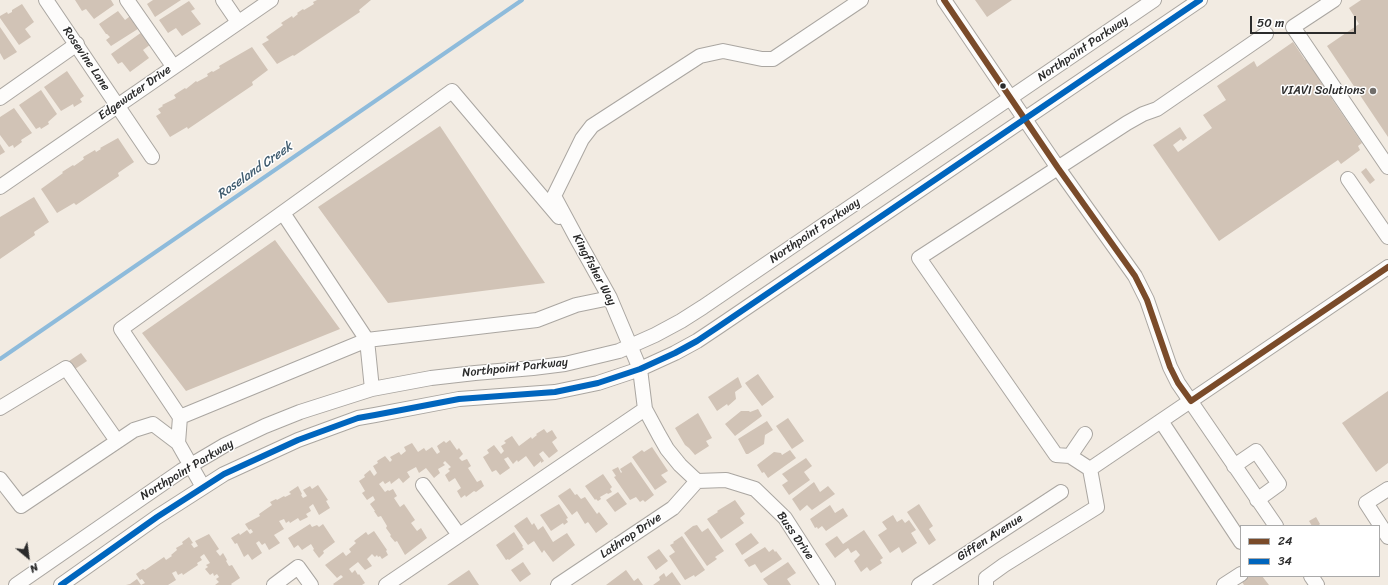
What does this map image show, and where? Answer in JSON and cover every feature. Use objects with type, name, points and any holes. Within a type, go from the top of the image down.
[{"type":"street","name":"Rosevine Lane","points":[[46,0],[152,157]]},
{"type":"street","points":[[127,0],[173,66]]},
{"type":"street","points":[[223,0],[238,22]]},
{"type":"street","name":"Edgewater Drive","points":[[0,187],[173,66],[271,0]]},
{"type":"street","name":"Kingfisher Way","points":[[640,369],[610,298],[554,196],[582,139],[592,126],[700,56],[723,51],[762,59],[773,59],[861,0]]},
{"type":"street","points":[[944,0],[1058,168],[1135,276],[1147,300],[1170,367],[1178,383],[1275,525]]},
{"type":"street","name":"Northpoint Parkway","points":[[16,585],[130,505],[190,466],[225,446],[266,426],[307,410],[372,389],[431,378],[565,364],[619,351],[681,321],[1154,0]]},
{"type":"street","name":"Northpoint Parkway","points":[[60,585],[158,517],[224,474],[298,440],[358,418],[460,399],[556,392],[598,383],[640,369],[697,341],[1200,0]]},
{"type":"street","points":[[1334,0],[1293,27],[1388,167]]},
{"type":"street","points":[[986,585],[986,578],[1004,565],[1096,507],[1090,469],[1070,456],[1056,455],[919,258],[1133,120],[1143,114],[1158,109],[1266,34]]},
{"type":"street","points":[[0,98],[76,44]]},
{"type":"street","points":[[178,443],[180,417],[121,329],[452,91],[576,237]]},
{"type":"street","points":[[1348,179],[1388,237]]},
{"type":"street","points":[[283,213],[367,340],[372,389]]},
{"type":"street","points":[[1090,469],[1388,267]]},
{"type":"street","points":[[180,417],[367,340],[537,320],[576,305],[610,298]]},
{"type":"street","points":[[0,408],[66,368],[117,441]]},
{"type":"street","points":[[640,369],[646,409],[659,435],[680,465],[697,481]]},
{"type":"street","points":[[386,585],[646,409]]},
{"type":"street","points":[[1161,421],[1240,540]]},
{"type":"street","points":[[0,479],[21,506],[134,430],[153,424],[178,443],[203,487]]},
{"type":"street","points":[[1070,456],[1085,434]]},
{"type":"street","points":[[1234,466],[1256,451],[1272,473],[1279,484],[1257,500]]},
{"type":"street","name":"Buss Drive","points":[[697,481],[726,480],[755,489],[785,518],[828,585]]},
{"type":"street","name":"Lathrop Drive","points":[[558,585],[673,508],[697,481]]},
{"type":"street","points":[[423,485],[459,536]]},
{"type":"street","points":[[1388,489],[1366,504],[1388,537]]},
{"type":"street","name":"Giffen Avenue","points":[[920,585],[1061,492]]},
{"type":"street","points":[[274,585],[298,567],[311,585]]},
{"type":"street","points":[[1224,585],[1240,575]]},
{"type":"building","points":[[75,0],[111,0],[114,5],[94,19],[86,9],[82,11]]},
{"type":"building","points":[[153,0],[181,0],[155,17],[147,4]]},
{"type":"building","points":[[317,0],[371,0],[359,10],[360,12],[294,56],[293,55],[277,64],[262,44],[269,40],[266,37],[283,25],[281,23],[292,16],[293,18],[298,14],[297,13],[314,4],[313,2]]},
{"type":"building","points":[[975,0],[1012,0],[987,17]]},
{"type":"building","name":"VIAVI Solutions","points":[[1361,0],[1388,0],[1388,137],[1327,46],[1359,24],[1349,8]]},
{"type":"building","points":[[189,1],[195,9],[191,11],[201,24],[182,36],[176,28],[168,33],[159,20]]},
{"type":"building","points":[[22,4],[34,22],[25,29],[31,37],[19,45],[0,16],[7,12],[8,14],[12,12],[12,10]]},
{"type":"building","points":[[118,11],[125,20],[133,14],[141,27],[111,46],[106,40],[110,37],[99,24]]},
{"type":"building","points":[[0,27],[17,52],[4,60],[0,53]]},
{"type":"building","points":[[142,32],[151,44],[143,50],[149,58],[130,72],[122,62],[118,64],[111,54]]},
{"type":"building","points":[[1293,42],[1305,60],[1311,56],[1338,96],[1332,99],[1362,143],[1358,146],[1360,150],[1341,164],[1338,160],[1219,241],[1153,145],[1180,127],[1187,138],[1183,141],[1181,139],[1173,145],[1178,152],[1212,128],[1203,115],[1226,100],[1217,86],[1254,61],[1257,67]]},
{"type":"building","points":[[252,47],[268,70],[252,82],[253,85],[188,129],[187,127],[170,137],[156,116],[161,113],[158,109],[163,106],[162,105],[176,98],[174,95],[185,88],[186,89],[196,81],[197,82],[208,76],[207,74],[220,68],[219,66]]},
{"type":"building","points":[[67,71],[84,96],[80,99],[82,102],[74,107],[73,104],[61,111],[44,87]]},
{"type":"building","points":[[41,90],[57,114],[48,122],[49,124],[41,129],[40,127],[36,129],[19,105]]},
{"type":"building","points":[[14,108],[32,133],[21,140],[22,142],[14,148],[13,145],[9,147],[0,135],[0,117]]},
{"type":"building","points":[[440,126],[545,283],[388,303],[318,207]]},
{"type":"building","points":[[118,138],[134,162],[118,173],[119,176],[76,205],[74,203],[57,213],[41,189],[63,173],[62,172],[84,159],[83,157],[95,150],[96,152],[101,149],[100,148]]},
{"type":"building","points":[[0,144],[5,152],[0,155]]},
{"type":"building","points":[[1366,168],[1375,180],[1370,184],[1361,172]]},
{"type":"building","points":[[34,197],[49,222],[34,232],[35,235],[0,259],[0,217]]},
{"type":"building","points":[[275,240],[340,329],[186,391],[142,333]]},
{"type":"building","points":[[81,353],[87,361],[75,369],[69,361]]},
{"type":"building","points":[[758,374],[774,397],[762,406],[745,383]]},
{"type":"building","points":[[738,377],[742,387],[735,392],[736,399],[728,406],[727,404],[717,411],[708,397]]},
{"type":"building","points":[[1388,391],[1388,463],[1376,472],[1342,423]]},
{"type":"building","points":[[758,409],[762,416],[735,436],[725,424],[741,411],[750,412]]},
{"type":"building","points":[[698,413],[712,438],[706,441],[709,446],[695,455],[685,445],[675,428]]},
{"type":"building","points":[[788,418],[804,441],[792,449],[776,426]]},
{"type":"building","points":[[767,421],[773,430],[765,435],[764,444],[746,454],[738,439]]},
{"type":"building","points":[[544,429],[547,433],[552,430],[557,438],[552,442],[558,451],[549,458],[543,451],[539,454],[544,461],[541,463],[541,461],[534,467],[526,456],[518,462],[517,460],[513,464],[508,457],[504,459],[510,468],[500,475],[496,470],[492,472],[483,457],[489,453],[487,450],[494,445],[501,454],[504,451],[501,446],[506,443],[504,441],[512,436],[519,446],[531,437],[532,439],[537,435],[536,434]]},
{"type":"building","points":[[450,440],[457,450],[459,448],[463,454],[459,458],[462,461],[467,459],[471,466],[468,468],[477,482],[481,480],[484,486],[476,492],[474,491],[466,497],[465,495],[461,498],[457,491],[461,488],[455,478],[449,482],[445,475],[450,471],[448,469],[451,467],[445,461],[443,463],[445,465],[438,469],[440,473],[434,478],[426,468],[419,473],[416,467],[407,472],[410,477],[403,483],[399,478],[391,484],[390,481],[385,484],[383,481],[379,484],[385,492],[393,489],[397,496],[394,498],[400,507],[404,504],[415,520],[411,523],[417,531],[421,528],[427,538],[405,555],[397,541],[395,542],[390,536],[391,535],[386,528],[387,526],[381,516],[378,517],[370,504],[375,500],[373,496],[367,500],[362,493],[365,491],[359,481],[365,477],[364,475],[370,470],[374,476],[377,473],[373,466],[378,463],[377,461],[385,456],[390,462],[392,460],[390,457],[399,452],[401,455],[406,451],[404,447],[412,443],[418,452],[424,448],[426,451],[432,447],[437,454],[440,452],[437,446],[444,441],[446,443]]},
{"type":"building","points":[[652,447],[668,471],[661,475],[667,482],[655,490],[632,457],[642,450],[644,452]]},
{"type":"building","points":[[790,450],[796,458],[768,478],[764,472],[762,473],[757,465],[774,452],[781,453],[782,455]]},
{"type":"building","points":[[806,458],[812,466],[804,472],[810,480],[789,495],[782,485],[788,481],[782,474]]},
{"type":"building","points":[[631,462],[654,495],[645,502],[643,500],[640,502],[636,497],[630,500],[614,477],[616,476],[612,470],[618,467],[621,473],[622,472],[620,469]]},
{"type":"building","points":[[603,474],[612,487],[610,489],[612,492],[600,497],[601,499],[598,501],[596,499],[595,500],[585,486]]},
{"type":"building","points":[[814,482],[820,492],[828,486],[835,494],[812,510],[807,505],[800,511],[792,499]]},
{"type":"building","points":[[318,485],[328,500],[326,501],[330,508],[319,515],[313,504],[309,507],[311,511],[306,514],[308,517],[300,521],[298,518],[290,523],[289,521],[286,523],[284,519],[279,521],[284,529],[274,535],[280,543],[269,550],[265,543],[262,545],[259,541],[256,543],[262,553],[252,560],[248,554],[244,557],[237,543],[235,544],[231,538],[239,533],[240,535],[247,530],[250,534],[253,532],[251,529],[249,530],[245,524],[260,516],[259,514],[272,505],[270,502],[291,494],[289,492],[298,486],[303,498],[307,496],[303,490],[310,486],[312,489]]},
{"type":"building","points":[[570,488],[575,495],[577,494],[581,499],[585,497],[597,514],[599,512],[608,524],[596,533],[588,522],[585,524],[577,511],[572,515],[558,496]]},
{"type":"building","points":[[618,492],[627,504],[615,512],[606,500]]},
{"type":"building","points":[[735,500],[745,514],[740,518],[744,523],[721,539],[707,519]]},
{"type":"building","points":[[559,504],[568,518],[566,519],[568,522],[564,525],[563,523],[551,531],[540,515]]},
{"type":"building","points":[[919,504],[933,526],[929,529],[936,540],[929,545],[907,512]]},
{"type":"building","points":[[830,505],[835,513],[843,508],[848,516],[826,531],[822,526],[818,529],[817,527],[815,528],[810,519]]},
{"type":"building","points":[[893,515],[897,522],[902,519],[905,523],[909,520],[916,530],[911,533],[917,543],[902,553],[899,547],[890,553],[878,535],[887,529],[882,522]]},
{"type":"building","points":[[527,517],[532,525],[534,523],[538,530],[543,526],[553,542],[567,533],[575,545],[553,562],[544,550],[542,553],[534,541],[528,545],[514,526]]},
{"type":"building","points":[[1316,517],[1320,524],[1311,525],[1309,521]]},
{"type":"building","points":[[310,524],[312,527],[317,525],[319,527],[323,524],[335,542],[323,551],[324,553],[319,558],[313,550],[314,549],[311,544],[302,550],[298,545],[294,548],[288,538]]},
{"type":"building","points":[[697,525],[702,532],[708,528],[724,551],[715,557],[717,559],[707,566],[684,533],[693,526]]},
{"type":"building","points":[[864,530],[883,558],[880,560],[882,563],[870,571],[867,567],[861,572],[854,561],[860,555],[856,550],[851,553],[848,548],[835,558],[825,544],[837,536],[843,544]]},
{"type":"building","points":[[374,531],[387,550],[388,555],[382,559],[380,556],[378,557],[377,555],[375,557],[372,554],[367,559],[372,566],[365,570],[358,562],[349,569],[352,573],[355,570],[358,575],[359,574],[365,583],[362,585],[334,585],[333,584],[343,577],[341,575],[337,578],[325,565],[343,552],[346,556],[351,552],[349,549],[356,543],[354,541],[366,532],[368,535]]},
{"type":"building","points":[[514,532],[524,549],[509,560],[506,560],[496,545]]},
{"type":"building","points":[[751,533],[759,543],[742,555],[735,544]]},
{"type":"building","points":[[209,534],[219,549],[216,551],[220,556],[223,553],[229,566],[232,565],[240,578],[231,584],[232,585],[215,585],[219,582],[216,579],[219,577],[217,574],[214,576],[213,573],[210,575],[205,569],[208,567],[206,565],[210,563],[204,554],[200,557],[202,560],[197,563],[198,565],[183,575],[182,573],[178,575],[176,571],[172,573],[176,580],[168,585],[141,585],[145,583],[142,579],[140,580],[136,574],[143,569],[145,570],[164,557],[166,560],[172,556],[171,555],[177,550],[176,548],[183,544],[182,542],[189,537],[194,548],[198,546],[195,541]]},
{"type":"building","points":[[682,536],[705,570],[695,577],[694,575],[685,580],[669,556],[675,552],[670,545]]},
{"type":"building","points":[[765,547],[769,552],[773,549],[775,552],[776,551],[782,559],[761,573],[755,564],[749,567],[744,560]]},
{"type":"building","points":[[659,549],[668,561],[656,570],[647,557]]},
{"type":"building","points":[[523,562],[531,574],[520,582],[511,570]]},
{"type":"building","points":[[788,562],[796,573],[787,579],[791,585],[768,585],[763,579]]},
{"type":"building","points":[[469,570],[479,585],[447,585]]},
{"type":"building","points":[[626,570],[634,581],[638,578],[643,585],[606,585]]},
{"type":"building","points":[[672,572],[681,585],[653,585],[660,580],[659,577],[664,573],[666,577]]},
{"type":"building","points":[[1249,577],[1263,577],[1269,585],[1244,585],[1242,582]]},
{"type":"building","points":[[137,579],[141,585],[126,585],[130,584]]},
{"type":"waterway","name":"Roseland Creek","points":[[0,359],[522,0]]},
{"type":"transit line","name":"24","points":[[944,0],[1058,168],[1135,276],[1147,300],[1170,367],[1178,383],[1191,401],[1388,267]]},
{"type":"transit line","name":"34","points":[[61,585],[157,517],[224,474],[298,440],[358,418],[459,399],[555,392],[598,383],[640,369],[675,353],[718,327],[1200,0]]},
{"type":"place","name":"VIAVI Solutions","points":[[1373,91]]}]
